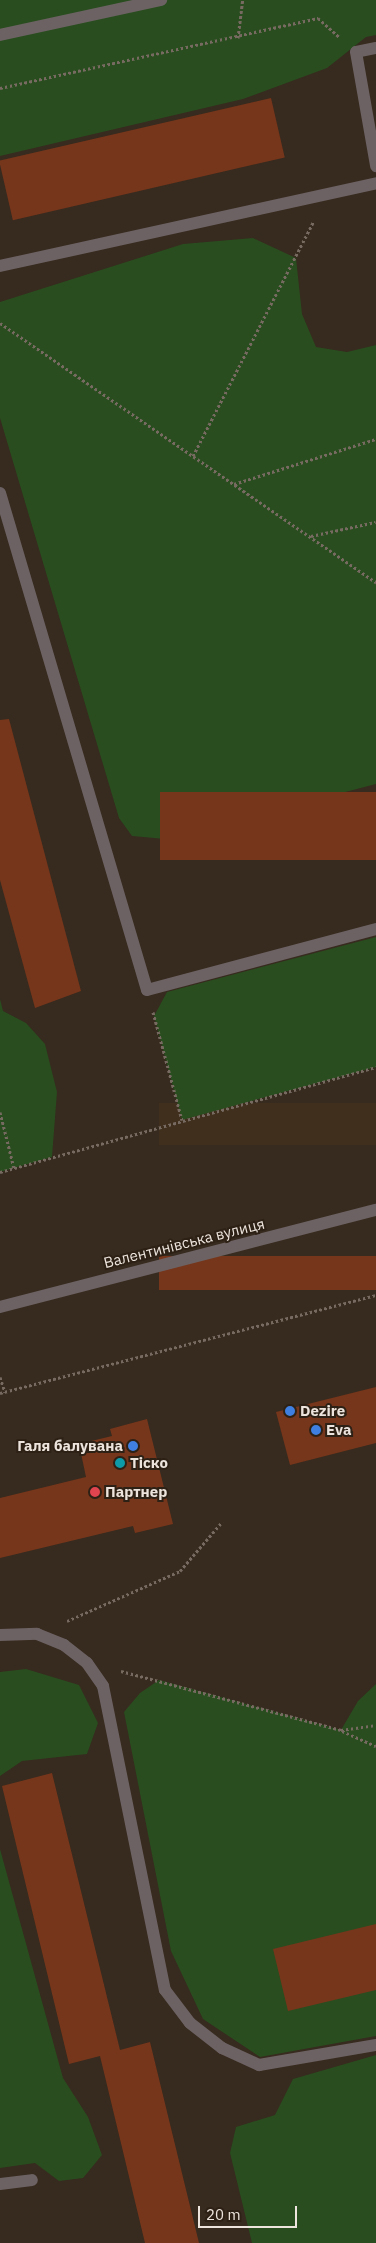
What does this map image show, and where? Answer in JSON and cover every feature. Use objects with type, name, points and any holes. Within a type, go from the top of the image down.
[{"type":"street","points":[[0,35],[161,0]]},
{"type":"street","points":[[376,48],[356,52],[376,166]]},
{"type":"street","points":[[0,266],[376,183]]},
{"type":"street","points":[[0,494],[147,990],[376,929]]},
{"type":"street","name":"Валентинівська вулиця","points":[[0,1306],[376,1210]]},
{"type":"street","points":[[0,1635],[37,1634],[64,1645],[87,1663],[103,1686],[165,1990],[190,2023],[222,2048],[259,2066],[376,2045]]},
{"type":"street","points":[[0,2184],[32,2180]]},
{"type":"path","points":[[238,38],[242,0]]},
{"type":"path","points":[[0,88],[238,38],[318,18]]},
{"type":"path","points":[[193,456],[328,194]]},
{"type":"path","points":[[0,323],[376,582]]},
{"type":"path","points":[[234,484],[376,439]]},
{"type":"path","points":[[310,536],[376,522]]},
{"type":"path","points":[[147,990],[182,1120]]},
{"type":"path","points":[[0,1172],[376,1067]]},
{"type":"path","points":[[0,1112],[14,1168]]},
{"type":"path","points":[[0,1377],[2,1393],[376,1295]]},
{"type":"path","points":[[37,1634],[180,1571],[222,1522]]},
{"type":"path","points":[[87,1663],[341,1730],[376,1746]]},
{"type":"path","points":[[341,1730],[376,1725]]},
{"type":"shaded area","points":[[159,1103],[376,1103],[376,1145],[159,1145]]},
{"type":"green space","points":[[0,0],[376,0],[376,35],[366,37],[327,68],[243,99],[0,156]]},
{"type":"green space","points":[[253,238],[296,258],[302,314],[316,347],[347,352],[376,345],[376,784],[165,839],[132,836],[119,818],[0,418],[0,302],[183,244]]},
{"type":"green space","points":[[376,937],[376,1067],[182,1120],[154,1016],[167,992]]},
{"type":"green space","points":[[0,999],[3,1011],[26,1023],[45,1044],[57,1092],[52,1157],[0,1172]]},
{"type":"green space","points":[[26,1669],[79,1685],[98,1723],[87,1754],[22,1761],[0,1776],[0,1672]]},
{"type":"green space","points":[[159,1680],[341,1730],[358,1701],[376,1684],[376,2036],[260,2057],[203,2019],[171,1951],[124,1712],[140,1693]]},
{"type":"green space","points":[[0,1849],[63,2078],[88,2117],[102,2155],[83,2178],[59,2181],[35,2163],[0,2168]]},
{"type":"green space","points":[[376,2055],[376,2243],[252,2243],[230,2153],[236,2127],[275,2115],[293,2079]]},
{"type":"building","points":[[271,98],[285,157],[13,220],[0,161]]},
{"type":"building","points":[[9,719],[81,991],[35,1008],[0,880],[0,720]]},
{"type":"building","points":[[160,792],[376,792],[376,860],[160,860]]},
{"type":"building","points":[[159,1256],[376,1256],[376,1290],[159,1290]]},
{"type":"building","points":[[376,1387],[376,1443],[290,1465],[276,1412]]},
{"type":"building","name":"Тіско","points":[[147,1419],[173,1524],[135,1533],[133,1526],[0,1558],[0,1498],[86,1477],[79,1444],[112,1436],[110,1429]]},
{"type":"building","points":[[52,1773],[120,2050],[150,2042],[199,2243],[145,2243],[100,2056],[69,2064],[2,1786]]},
{"type":"building","points":[[376,1924],[376,1990],[288,2011],[273,1949]]},
{"type":"place","name":"Dezire","points":[[290,1411]]},
{"type":"place","name":"Eva","points":[[316,1430]]},
{"type":"place","name":"Галя балувана","points":[[133,1446]]},
{"type":"place","name":"Тіско","points":[[120,1463]]},
{"type":"place","name":"Партнер","points":[[95,1492]]}]
